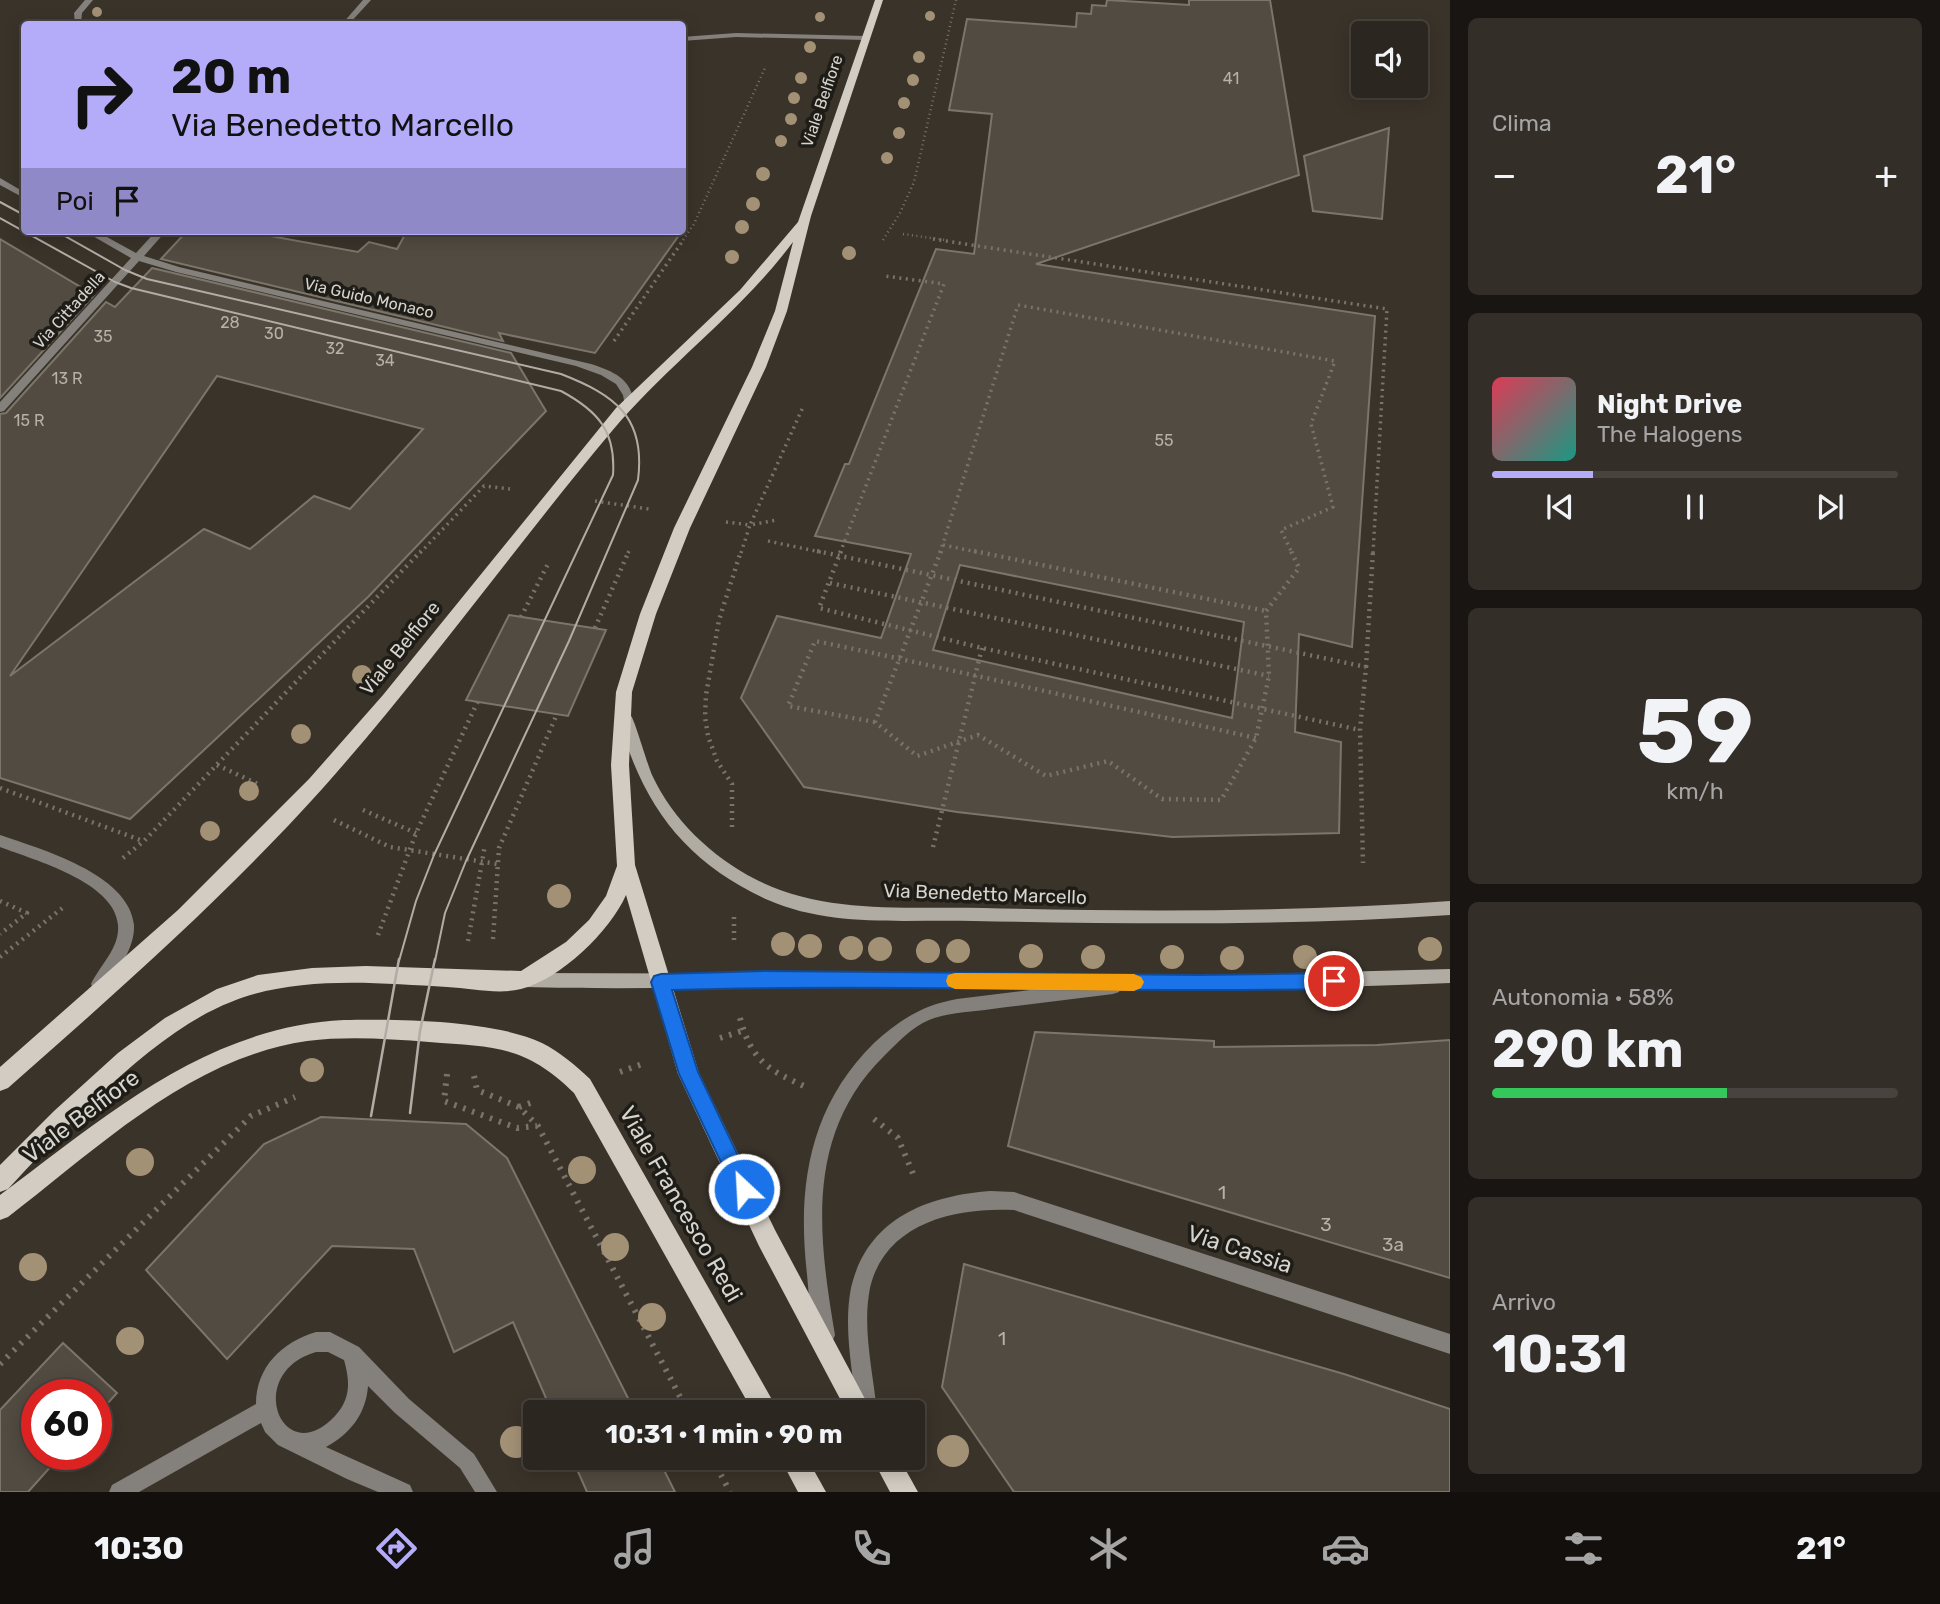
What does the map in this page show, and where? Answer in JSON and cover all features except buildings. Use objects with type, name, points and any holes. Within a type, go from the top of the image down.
[{"type":"main road","name":"Viale Belfiore","points":[[661,982],[626,865],[620,765],[623,706],[630,667],[682,528],[759,367],[780,311],[805,216],[879,0]]},
{"type":"main road","name":"Viale Belfiore","points":[[0,1081],[180,922],[349,746],[606,427],[745,292],[777,256],[805,216]]},
{"type":"main road","name":"Viale Belfiore","points":[[0,1181],[56,1121],[129,1056],[201,1006],[231,992],[276,981],[326,976],[522,980],[563,956],[593,930],[609,911],[621,888],[626,865]]},
{"type":"main road","points":[[661,982],[689,1074],[767,1238],[853,1400]]},
{"type":"main road","name":"Viale Belfiore","points":[[0,1209],[148,1095],[250,1046],[290,1035],[353,1029],[479,1035],[524,1045]]},
{"type":"main road","name":"Viale Francesco Redi","points":[[524,1045],[551,1057],[582,1086],[760,1400]]},
{"type":"main road","points":[[800,1470],[813,1492]]},
{"type":"main road","points":[[892,1470],[905,1492]]},
{"type":"street","points":[[78,21],[78,13],[89,0]]},
{"type":"street","points":[[348,21],[367,0]]},
{"type":"street","points":[[686,39],[736,35],[866,38]]},
{"type":"street","points":[[0,181],[21,193]]},
{"type":"street","name":"Via Guido Monaco","points":[[96,235],[137,257],[579,364],[623,383],[629,393],[629,404]]},
{"type":"street","name":"Via Cittadella","points":[[0,409],[157,235]]},
{"type":"street","name":"Via Benedetto Marcello","points":[[623,706],[639,767],[666,813],[691,841],[712,860],[732,872],[777,896],[811,906],[838,910],[932,913],[1193,918],[1366,915],[1450,908]]},
{"type":"street","points":[[0,842],[95,881],[117,897],[124,910],[124,938],[119,955],[109,972],[70,1021]]},
{"type":"street","points":[[661,982],[780,979],[1361,981],[1450,976]]},
{"type":"street","name":"Viale Belfiore","points":[[522,980],[661,982]]},
{"type":"street","points":[[828,1354],[814,1260],[813,1199],[816,1167],[828,1121],[849,1079],[863,1063],[923,1015],[1144,982]]},
{"type":"street","name":"Via Cassia","points":[[866,1400],[860,1292],[869,1265],[884,1240],[927,1212],[980,1199],[1014,1201],[1450,1344]]},
{"type":"street","points":[[403,1492],[354,1472],[279,1433],[266,1409],[266,1395],[278,1365],[303,1345],[330,1342],[352,1354],[402,1406],[467,1461],[487,1492]]},
{"type":"street","points":[[291,1441],[318,1440],[332,1432],[354,1409],[360,1380],[352,1354]]},
{"type":"street","points":[[119,1492],[266,1409]]},
{"type":"path","points":[[883,240],[900,213],[914,182],[933,88],[957,0]]},
{"type":"path","points":[[611,346],[694,224],[780,36]]},
{"type":"path","points":[[903,234],[1387,309],[1360,730],[1363,863]]},
{"type":"path","points":[[885,276],[944,284],[819,608],[982,648],[1360,730]]},
{"type":"path","points":[[875,722],[898,659],[943,545],[1018,305],[1335,361],[1311,424],[1333,507],[1280,530],[1300,568],[1266,611],[1269,676],[1256,738],[1221,800],[1162,799],[1108,761],[1046,776],[978,735],[917,756],[875,722],[788,706],[816,641],[898,659],[1256,738]]},
{"type":"path","points":[[732,784],[717,761],[708,736],[705,717],[706,695],[719,620],[750,525],[803,407]]},
{"type":"path","points":[[0,788],[144,841],[484,486]]},
{"type":"path","points":[[592,501],[659,511]]},
{"type":"path","points":[[750,525],[777,520]]},
{"type":"path","points":[[768,541],[1366,667]]},
{"type":"path","points":[[595,628],[631,545]]},
{"type":"path","points":[[943,545],[1266,611]]},
{"type":"path","points":[[830,583],[1269,676]]},
{"type":"path","points":[[933,847],[982,648]]},
{"type":"path","points":[[376,939],[408,851],[478,701]]},
{"type":"path","points":[[492,942],[499,848],[557,714]]},
{"type":"path","points":[[363,810],[416,833]]},
{"type":"path","points":[[344,825],[390,847],[497,864]]},
{"type":"path","points":[[468,944],[485,845]]},
{"type":"path","points":[[0,901],[27,913],[0,934]]},
{"type":"path","points":[[0,957],[63,908]]},
{"type":"path","points":[[519,1107],[742,1031],[751,1053],[762,1066],[817,1091]]},
{"type":"path","points":[[447,1067],[444,1101],[517,1128],[538,1126]]},
{"type":"path","points":[[473,1074],[477,1090],[519,1107],[538,1126],[682,1400]]},
{"type":"path","points":[[0,1364],[251,1116],[295,1097]]},
{"type":"path","points":[[866,1115],[898,1138],[913,1172]]},
{"type":"path","points":[[718,1470],[730,1492]]},
{"type":"tram line","points":[[0,202],[21,213]]},
{"type":"tram line","points":[[0,218],[21,230]]},
{"type":"tram line","points":[[31,235],[115,282],[131,288],[561,391],[595,415],[608,434],[613,475],[434,855],[416,901],[399,961]]},
{"type":"tram line","points":[[63,235],[125,270],[147,279],[561,374],[611,400],[623,411],[631,424],[637,440],[638,480],[569,641],[466,861],[445,913],[435,961]]},
{"type":"tram line","points":[[371,1116],[399,959]]},
{"type":"tram line","points":[[410,1113],[420,1031],[435,959]]},
{"type":"slow traffic","points":[[955,981],[1134,982]]},
{"type":"route","points":[[744,1189],[689,1074],[661,982],[766,979],[1199,983],[1334,981]]}]
